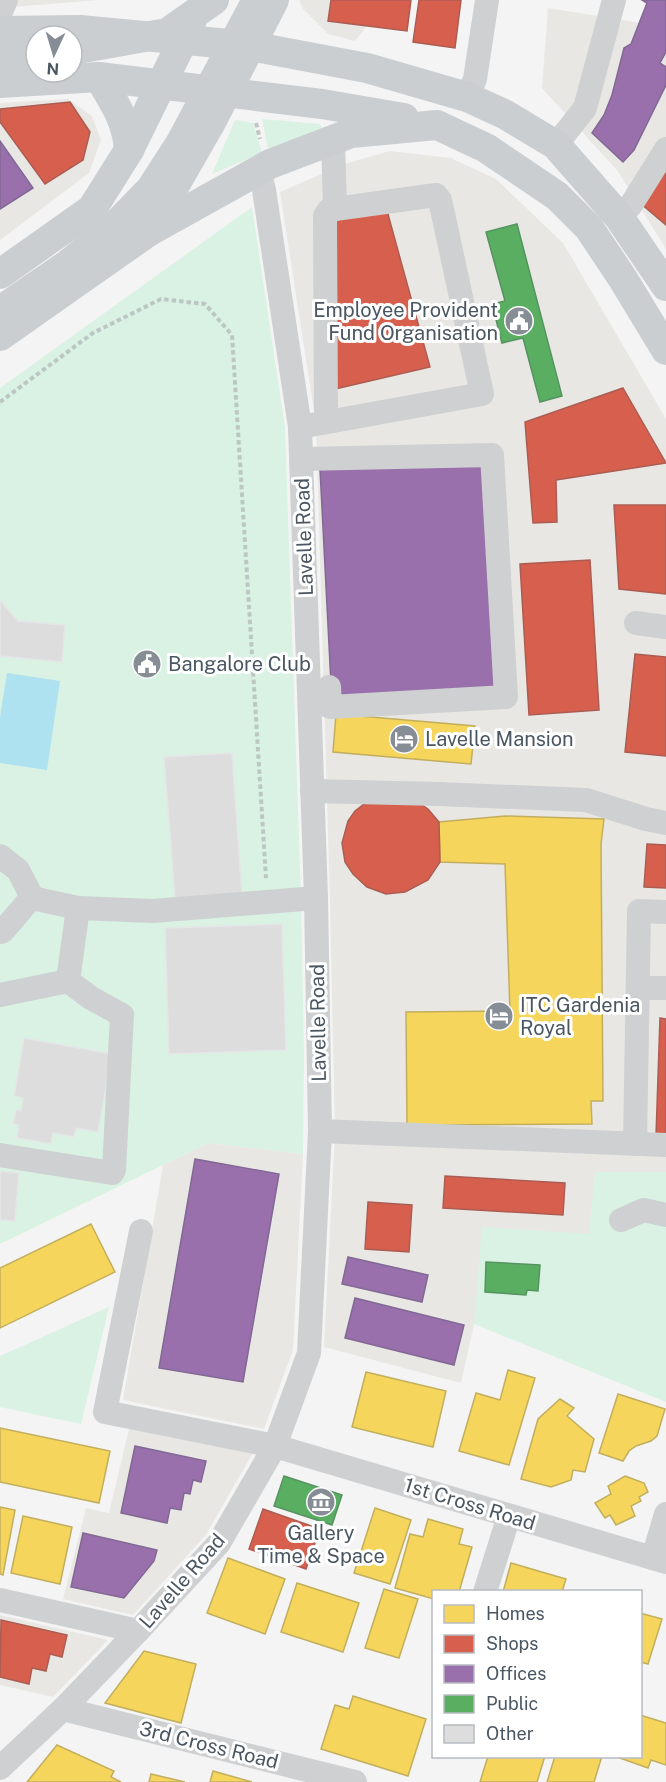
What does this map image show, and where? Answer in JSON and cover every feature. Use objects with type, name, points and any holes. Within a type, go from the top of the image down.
[{"type":"main road","points":[[0,274],[93,209],[129,150],[203,0]]},
{"type":"main road","points":[[84,48],[167,33],[214,0]]},
{"type":"main road","points":[[0,311],[67,265],[116,225],[151,189],[180,144],[257,0]]},
{"type":"main road","points":[[148,232],[227,92],[274,0]]},
{"type":"main road","points":[[0,31],[80,30],[250,46],[367,68],[466,97],[506,115],[556,145],[619,217],[666,286]]},
{"type":"main road","points":[[0,56],[24,55]]},
{"type":"main road","points":[[99,77],[119,111],[128,132],[129,150]]},
{"type":"main road","points":[[0,83],[99,77],[357,109],[437,125],[486,148],[557,196],[589,228],[666,350]]},
{"type":"main road","points":[[0,336],[148,232],[260,158],[270,164],[351,133],[437,125]]},
{"type":"street","points":[[0,14],[6,0]]},
{"type":"street","points":[[466,97],[475,79],[487,0]]},
{"type":"street","points":[[556,145],[585,108],[614,0]]},
{"type":"street","points":[[333,140],[334,209]]},
{"type":"street","points":[[619,217],[631,205],[666,149]]},
{"type":"street","name":"Lavelle Road","points":[[0,1768],[63,1709],[219,1543],[275,1446],[309,1353],[320,1131],[312,791],[322,694],[300,427],[260,158]]},
{"type":"street","points":[[300,427],[329,422],[482,394],[439,198],[434,195],[329,210],[324,222],[329,422]]},
{"type":"street","points":[[329,422],[348,431],[361,427]]},
{"type":"street","points":[[301,459],[492,455],[506,698],[330,706],[322,694]]},
{"type":"street","points":[[636,623],[666,627]]},
{"type":"street","points":[[312,791],[586,800],[666,823]]},
{"type":"street","points":[[0,856],[18,870],[32,897],[0,932]]},
{"type":"street","points":[[32,898],[78,908],[153,911],[316,898]]},
{"type":"street","points":[[68,981],[78,908]]},
{"type":"street","points":[[635,1144],[639,911],[666,912]]},
{"type":"street","points":[[0,995],[68,981],[91,998],[122,1015],[114,1170],[112,1173],[0,1155]]},
{"type":"street","points":[[639,988],[666,988]]},
{"type":"street","points":[[320,1131],[666,1145]]},
{"type":"street","points":[[621,1220],[644,1210],[666,1215]]},
{"type":"street","name":"1st Cross Road","points":[[141,1231],[105,1412],[275,1446],[660,1560]]},
{"type":"street","points":[[660,1560],[666,1514]]},
{"type":"street","points":[[486,1590],[509,1516]]},
{"type":"street","points":[[0,1600],[138,1631]]},
{"type":"street","name":"3rd Cross Road","points":[[63,1709],[340,1780]]},
{"type":"path","points":[[255,116],[260,158]]},
{"type":"path","points":[[0,402],[93,333],[161,299],[205,304],[232,335],[268,902]]},
{"type":"shaded area","points":[[0,0],[99,0],[0,8]]},
{"type":"shaded area","points":[[299,0],[387,0],[355,41],[328,34],[303,9]]},
{"type":"shaded area","points":[[548,8],[666,27],[666,249],[617,170],[542,88]]},
{"type":"shaded area","points":[[68,99],[92,116],[101,140],[89,173],[0,240],[0,103]]},
{"type":"shaded area","points":[[390,151],[451,158],[496,179],[563,243],[666,419],[666,1172],[595,1172],[590,1234],[474,1324],[461,1383],[324,1347],[335,1132],[316,424],[280,192],[344,164]]},
{"type":"shaded area","points":[[208,1143],[303,1154],[293,1350],[264,1429],[123,1400],[163,1165]]},
{"type":"shaded area","points":[[130,1425],[254,1451],[205,1536],[133,1615],[63,1599],[86,1508],[109,1513]]},
{"type":"shaded area","points":[[0,1615],[108,1640],[53,1697],[0,1685]]},
{"type":"green space","points":[[262,119],[320,124],[323,130],[268,148]]},
{"type":"green space","points":[[235,120],[253,123],[262,153],[212,174]]},
{"type":"green space","name":"Bangalore Club","points":[[252,207],[285,428],[301,899],[303,1154],[208,1143],[0,1244],[0,388]]},
{"type":"green space","points":[[595,1172],[666,1172],[666,1402],[474,1324],[482,1227],[589,1234]]},
{"type":"green space","points":[[109,1307],[81,1424],[0,1407],[0,1356]]},
{"type":"water","points":[[7,673],[60,681],[47,770],[0,763],[0,717]]},
{"type":"building: Homes","name":"Lavelle Mansion","points":[[336,714],[475,726],[471,764],[333,752]]},
{"type":"building: Homes","points":[[505,816],[604,819],[601,844],[603,1101],[591,1101],[592,1124],[407,1125],[406,1012],[510,1011],[505,864],[440,862],[439,822]]},
{"type":"building: Homes","points":[[91,1224],[115,1272],[0,1328],[0,1268]]},
{"type":"building: Homes","points":[[508,1370],[535,1378],[509,1465],[459,1451],[476,1393],[500,1400]]},
{"type":"building: Homes","points":[[366,1372],[446,1391],[433,1447],[352,1427]]},
{"type":"building: Homes","points":[[618,1394],[665,1409],[657,1436],[629,1451],[623,1461],[599,1453]]},
{"type":"building: Homes","points":[[560,1399],[574,1408],[567,1416],[594,1439],[585,1472],[573,1470],[571,1480],[551,1487],[521,1479],[538,1419]]},
{"type":"building: Homes","points":[[0,1428],[110,1451],[99,1503],[0,1482]]},
{"type":"building: Homes","points":[[625,1476],[644,1483],[648,1492],[639,1497],[641,1501],[631,1506],[635,1516],[616,1525],[610,1515],[605,1518],[595,1503],[611,1494],[608,1486]]},
{"type":"building: Homes","points":[[0,1507],[15,1510],[3,1575],[0,1574]]},
{"type":"building: Homes","points":[[375,1508],[411,1520],[390,1584],[354,1573]]},
{"type":"building: Homes","points":[[23,1516],[72,1527],[60,1584],[11,1573]]},
{"type":"building: Homes","points":[[428,1519],[463,1529],[459,1544],[472,1547],[460,1590],[432,1590],[432,1598],[395,1588],[410,1534],[423,1537]]},
{"type":"building: Homes","points":[[228,1558],[285,1579],[265,1634],[207,1613]]},
{"type":"building: Homes","points":[[511,1563],[566,1579],[563,1590],[504,1590]]},
{"type":"building: Homes","points":[[297,1583],[359,1603],[343,1652],[281,1632]]},
{"type":"building: Homes","points":[[384,1589],[418,1599],[399,1658],[365,1648]]},
{"type":"building: Homes","points":[[642,1614],[662,1619],[648,1664],[642,1662]]},
{"type":"building: Homes","points":[[144,1651],[196,1664],[181,1723],[105,1703]]},
{"type":"building: Homes","points":[[353,1696],[426,1719],[408,1776],[321,1749],[335,1705],[349,1709]]},
{"type":"building: Homes","points":[[642,1716],[666,1723],[666,1765],[651,1760],[648,1768],[620,1758],[642,1758]]},
{"type":"building: Homes","points":[[57,1745],[114,1771],[111,1777],[121,1782],[27,1782]]},
{"type":"building: Homes","points":[[487,1758],[544,1758],[537,1782],[480,1782]]},
{"type":"building: Homes","points":[[554,1758],[601,1758],[594,1782],[547,1782]]},
{"type":"building: Homes","points":[[213,1771],[252,1782],[210,1782]]},
{"type":"building: Homes","points":[[151,1774],[185,1782],[149,1782]]},
{"type":"building: Shops","points":[[331,0],[411,0],[407,31],[328,21]]},
{"type":"building: Shops","points":[[419,0],[461,0],[455,48],[413,42]]},
{"type":"building: Shops","points":[[70,102],[90,132],[83,160],[45,184],[0,122],[0,109]]},
{"type":"building: Shops","points":[[666,172],[666,225],[640,203]]},
{"type":"building: Shops","points":[[386,207],[430,367],[335,389],[330,222]]},
{"type":"building: Shops","points":[[623,388],[666,463],[556,480],[557,522],[533,523],[525,422]]},
{"type":"building: Shops","points":[[614,505],[666,505],[666,594],[619,589]]},
{"type":"building: Shops","points":[[590,560],[599,710],[529,715],[520,564]]},
{"type":"building: Shops","points":[[635,654],[666,657],[666,756],[625,752]]},
{"type":"building: Shops","points":[[413,799],[428,809],[439,822],[440,862],[428,880],[405,892],[386,894],[367,887],[353,874],[345,862],[342,843],[348,821],[355,811],[368,801]]},
{"type":"building: Shops","points":[[647,844],[666,845],[666,888],[644,887]]},
{"type":"building: Shops","points":[[660,1018],[666,1019],[666,1137],[656,1136]]},
{"type":"building: Shops","points":[[445,1176],[565,1183],[563,1215],[443,1208]]},
{"type":"building: Shops","points":[[368,1202],[412,1205],[409,1252],[365,1249]]},
{"type":"building: Shops","points":[[263,1509],[320,1529],[306,1569],[249,1549]]},
{"type":"building: Shops","points":[[1,1620],[67,1635],[62,1657],[50,1654],[46,1671],[32,1668],[29,1684],[0,1677]]},
{"type":"building: Offices","points":[[642,0],[666,0],[666,52],[660,63],[666,67],[666,85],[634,150],[623,162],[592,133],[604,115],[612,95],[624,48],[631,44],[647,3]]},
{"type":"building: Offices","points":[[0,141],[33,188],[0,209]]},
{"type":"building: Offices","points":[[490,460],[502,694],[332,703],[320,469]]},
{"type":"building: Offices","points":[[195,1159],[279,1174],[243,1382],[159,1368]]},
{"type":"building: Offices","points":[[348,1257],[428,1275],[422,1302],[342,1284]]},
{"type":"building: Offices","points":[[355,1298],[464,1325],[454,1365],[345,1338]]},
{"type":"building: Offices","points":[[135,1446],[206,1461],[201,1482],[193,1480],[190,1494],[184,1493],[181,1510],[170,1508],[167,1523],[121,1513]]},
{"type":"building: Offices","points":[[83,1533],[157,1550],[154,1561],[124,1598],[71,1587]]},
{"type":"building: Public","name":"Employee Provident Fund Organisation","points":[[517,224],[562,396],[540,402],[523,338],[502,343],[492,304],[505,301],[486,232]]},
{"type":"building: Public","points":[[486,1262],[540,1265],[538,1291],[527,1290],[526,1295],[485,1292]]},
{"type":"building: Public","points":[[284,1476],[342,1495],[332,1525],[274,1506]]},
{"type":"building: Other","points":[[0,600],[18,621],[65,625],[62,662],[0,656]]},
{"type":"building: Other","points":[[232,753],[242,894],[175,899],[164,757]]},
{"type":"building: Other","points":[[282,924],[286,1050],[169,1054],[165,928]]},
{"type":"building: Other","points":[[24,1038],[112,1054],[98,1132],[76,1128],[74,1137],[53,1133],[51,1144],[17,1138],[19,1125],[13,1124],[16,1110],[21,1111],[23,1098],[14,1096]]},
{"type":"building: Other","points":[[0,1171],[19,1173],[15,1221],[0,1220]]},
{"type":"place","name":"Employee Provident Fund Organisation","points":[[519,321]]},
{"type":"place","name":"Bangalore Club","points":[[147,664]]},
{"type":"place","name":"Lavelle Mansion","points":[[404,739]]},
{"type":"place","name":"ITC Gardenia Royal","points":[[499,1016]]},
{"type":"place","name":"Gallery Time & Space","points":[[321,1502]]}]
